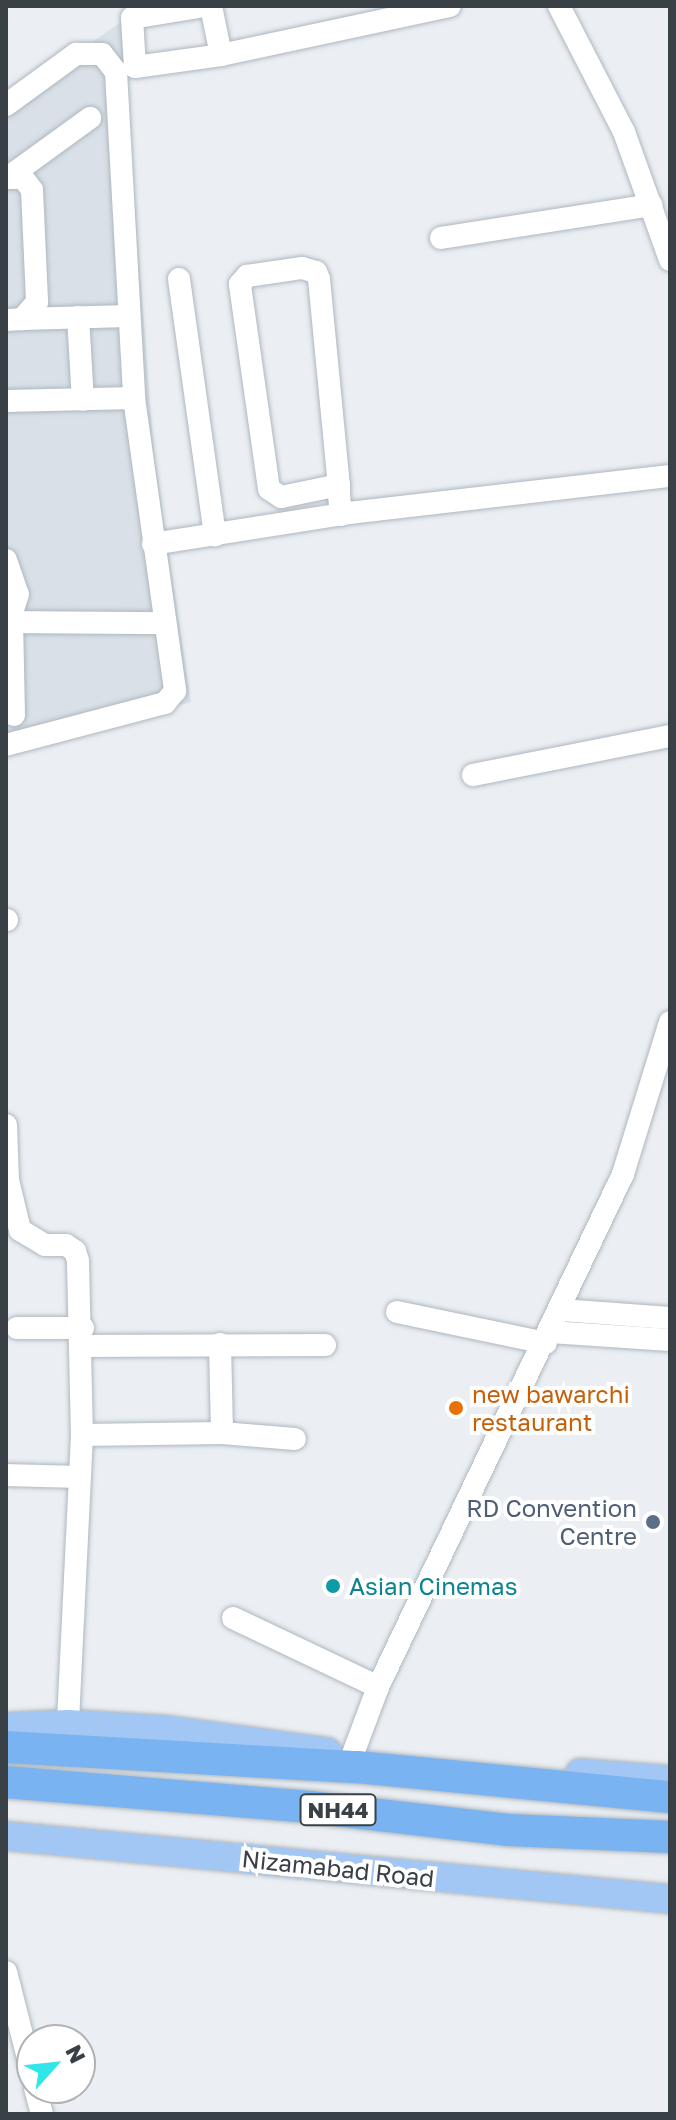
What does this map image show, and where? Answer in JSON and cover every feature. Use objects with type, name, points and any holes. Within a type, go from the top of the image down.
[{"type":"highway","name":"NH44","points":[[6,1747],[351,1761],[670,1797]]},
{"type":"highway","name":"NH44","points":[[6,1782],[310,1807],[508,1830],[670,1837]]},
{"type":"main road","points":[[6,1727],[68,1724],[168,1730],[351,1761],[670,1780]]},
{"type":"main road","name":"Nizamabad Road","points":[[6,1836],[670,1899]]},
{"type":"street","points":[[205,6],[132,18],[134,64],[141,70],[450,6]]},
{"type":"street","points":[[211,6],[221,55]]},
{"type":"street","points":[[559,6],[624,132],[668,252]]},
{"type":"street","points":[[6,105],[76,54],[102,54],[116,72],[134,398],[174,698],[6,745]]},
{"type":"street","points":[[8,177],[90,118]]},
{"type":"street","points":[[8,177],[23,178],[32,190],[37,302],[14,320]]},
{"type":"street","points":[[441,238],[651,205]]},
{"type":"street","points":[[339,485],[281,497],[269,489],[240,284],[247,276],[302,268],[316,272],[339,485],[341,515]]},
{"type":"street","points":[[179,279],[215,535]]},
{"type":"street","points":[[14,320],[128,316]]},
{"type":"street","points":[[78,317],[83,400]]},
{"type":"street","points":[[6,401],[134,398]]},
{"type":"street","points":[[153,544],[341,515],[670,476]]},
{"type":"street","points":[[6,560],[18,594],[9,627],[14,715]]},
{"type":"street","points":[[9,627],[164,623]]},
{"type":"street","points":[[473,775],[670,736]]},
{"type":"street","points":[[351,1761],[378,1687],[548,1338],[623,1174],[670,1022]]},
{"type":"street","points":[[6,1125],[14,1217],[33,1241],[75,1251],[83,1337],[82,1435],[68,1724]]},
{"type":"street","points":[[561,1310],[670,1318]]},
{"type":"street","points":[[397,1312],[548,1338],[670,1340]]},
{"type":"street","points":[[17,1328],[83,1337],[220,1344],[325,1345]]},
{"type":"street","points":[[220,1344],[222,1433]]},
{"type":"street","points":[[82,1435],[222,1433],[295,1439]]},
{"type":"street","points":[[6,1475],[79,1477]]},
{"type":"street","points":[[233,1618],[378,1687]]},
{"type":"street","points":[[6,1972],[19,2024]]},
{"type":"shaded area","points":[[121,22],[154,455],[191,702],[6,750],[6,102]]},
{"type":"place","name":"new bawarchi restaurant","points":[[456,1408]]},
{"type":"place","name":"RD Convention Centre","points":[[653,1522]]},
{"type":"place","name":"Asian Cinemas","points":[[333,1586]]}]
